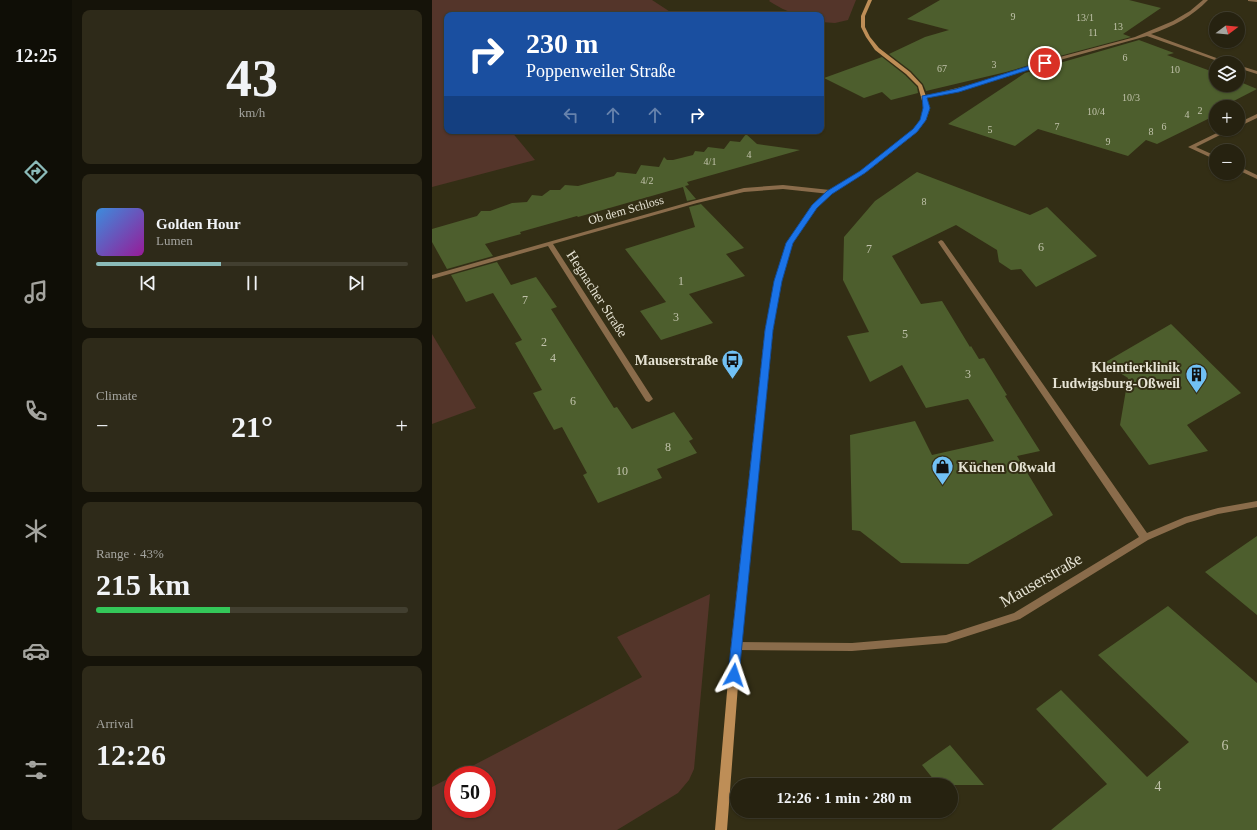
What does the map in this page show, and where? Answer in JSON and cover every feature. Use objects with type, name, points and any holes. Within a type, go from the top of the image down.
[{"type":"main road","points":[[721,830],[736,646],[769,330],[778,281],[790,243],[814,207],[830,192],[863,172],[915,131],[923,120],[925,114],[926,108],[920,86],[908,73],[877,49],[868,37],[864,27],[863,16],[870,0]]},
{"type":"street","points":[[924,97],[957,91],[1059,58],[1149,35],[1182,18],[1206,0]]},
{"type":"street","points":[[1250,0],[1257,1]]},
{"type":"street","points":[[1149,35],[1209,56]]},
{"type":"street","points":[[1245,69],[1257,73]]},
{"type":"street","points":[[1245,122],[1257,116]]},
{"type":"street","points":[[1209,155],[1191,147],[1214,136]]},
{"type":"street","points":[[1245,171],[1257,177]]},
{"type":"street","name":"Ob dem Schloss","points":[[432,278],[694,202],[744,190],[783,187],[830,192]]},
{"type":"street","points":[[941,242],[1145,538]]},
{"type":"street","name":"Hegnacher Straße","points":[[549,243],[649,399]]},
{"type":"street","name":"Mauserstraße","points":[[736,646],[852,647],[946,639],[1017,616],[1145,538],[1185,520],[1218,511],[1257,504]]},
{"type":"shaded area","points":[[432,0],[652,0],[670,12],[444,12],[444,134],[513,134],[535,160],[432,187]]},
{"type":"shaded area","points":[[856,0],[848,20],[835,23],[824,22],[824,12],[791,12],[782,9],[769,1]]},
{"type":"shaded area","points":[[432,334],[476,408],[432,424]]},
{"type":"shaded area","points":[[710,594],[694,769],[689,780],[678,793],[617,830],[432,830],[432,787],[444,781],[444,818],[496,818],[496,766],[472,766],[642,677],[617,637]]},
{"type":"building","points":[[940,0],[1129,0],[1161,8],[1123,34],[1131,37],[1006,72],[926,91],[923,84],[911,71],[889,54],[925,37],[949,30],[907,19]]},
{"type":"building","points":[[1139,40],[1174,53],[1167,55],[1209,70],[1209,92],[1245,92],[1245,84],[1257,89],[1236,100],[1209,100],[1209,118],[1157,144],[1146,140],[1128,156],[1038,129],[1015,146],[948,124],[1025,73]]},
{"type":"building","points":[[882,57],[905,75],[917,87],[918,93],[891,100],[882,92],[864,98],[824,78]]},
{"type":"building","points":[[746,134],[757,144],[800,150],[687,182],[689,185],[685,186],[696,199],[687,201],[683,187],[520,232],[521,234],[485,244],[493,256],[447,269],[432,242],[432,229],[477,216],[481,211],[490,211],[512,203],[527,202],[532,195],[542,196],[550,190],[560,190],[565,185],[578,186],[614,176],[617,172],[636,174],[641,165],[659,167],[664,157],[667,160],[673,160],[693,155],[695,151],[704,152],[708,147],[724,149],[730,141],[740,142]]},
{"type":"building","points":[[917,172],[1030,215],[1047,207],[1097,256],[1036,287],[1021,269],[1011,270],[999,262],[997,250],[956,225],[892,256],[921,304],[942,301],[970,347],[971,346],[979,359],[984,358],[1007,395],[1005,396],[1040,451],[1017,456],[1053,515],[968,564],[901,563],[860,531],[852,530],[850,435],[915,421],[932,455],[994,441],[968,399],[926,408],[902,365],[870,382],[847,336],[869,332],[843,280],[844,237],[875,201]]},
{"type":"building","points":[[701,204],[744,248],[726,254],[745,276],[689,294],[713,323],[661,340],[640,311],[666,302],[625,249],[695,227],[689,207]]},
{"type":"building","points":[[497,262],[511,285],[536,277],[557,307],[551,309],[614,408],[617,407],[632,429],[674,412],[693,439],[689,441],[697,453],[657,469],[662,478],[598,503],[583,475],[587,473],[562,427],[554,430],[533,393],[542,390],[515,343],[522,340],[493,293],[466,302],[451,275]]},
{"type":"building","name":"Kleintierklinik Ludwigsburg-Oßweil","points":[[1171,324],[1241,393],[1187,425],[1208,451],[1149,465],[1120,425],[1128,378],[1104,363]]},
{"type":"building","points":[[1257,536],[1257,615],[1205,572]]},
{"type":"building","points":[[1168,606],[1257,683],[1257,830],[1051,830],[1107,784],[1036,709],[1061,690],[1147,777],[1189,742],[1098,655]]},
{"type":"building","points":[[950,745],[984,785],[958,785],[958,778],[932,778],[922,765]]},
{"type":"place","name":"Mauserstraße","points":[[733,380]]},
{"type":"place","name":"Kleintierklinik Ludwigsburg-Oßweil","points":[[1196,394]]},
{"type":"place","name":"Küchen Oßwald","points":[[943,486]]},
{"type":"route","points":[[734,675],[769,330],[778,281],[790,243],[814,207],[830,192],[863,172],[915,131],[923,120],[926,108],[924,97],[957,91],[1045,63]]}]
